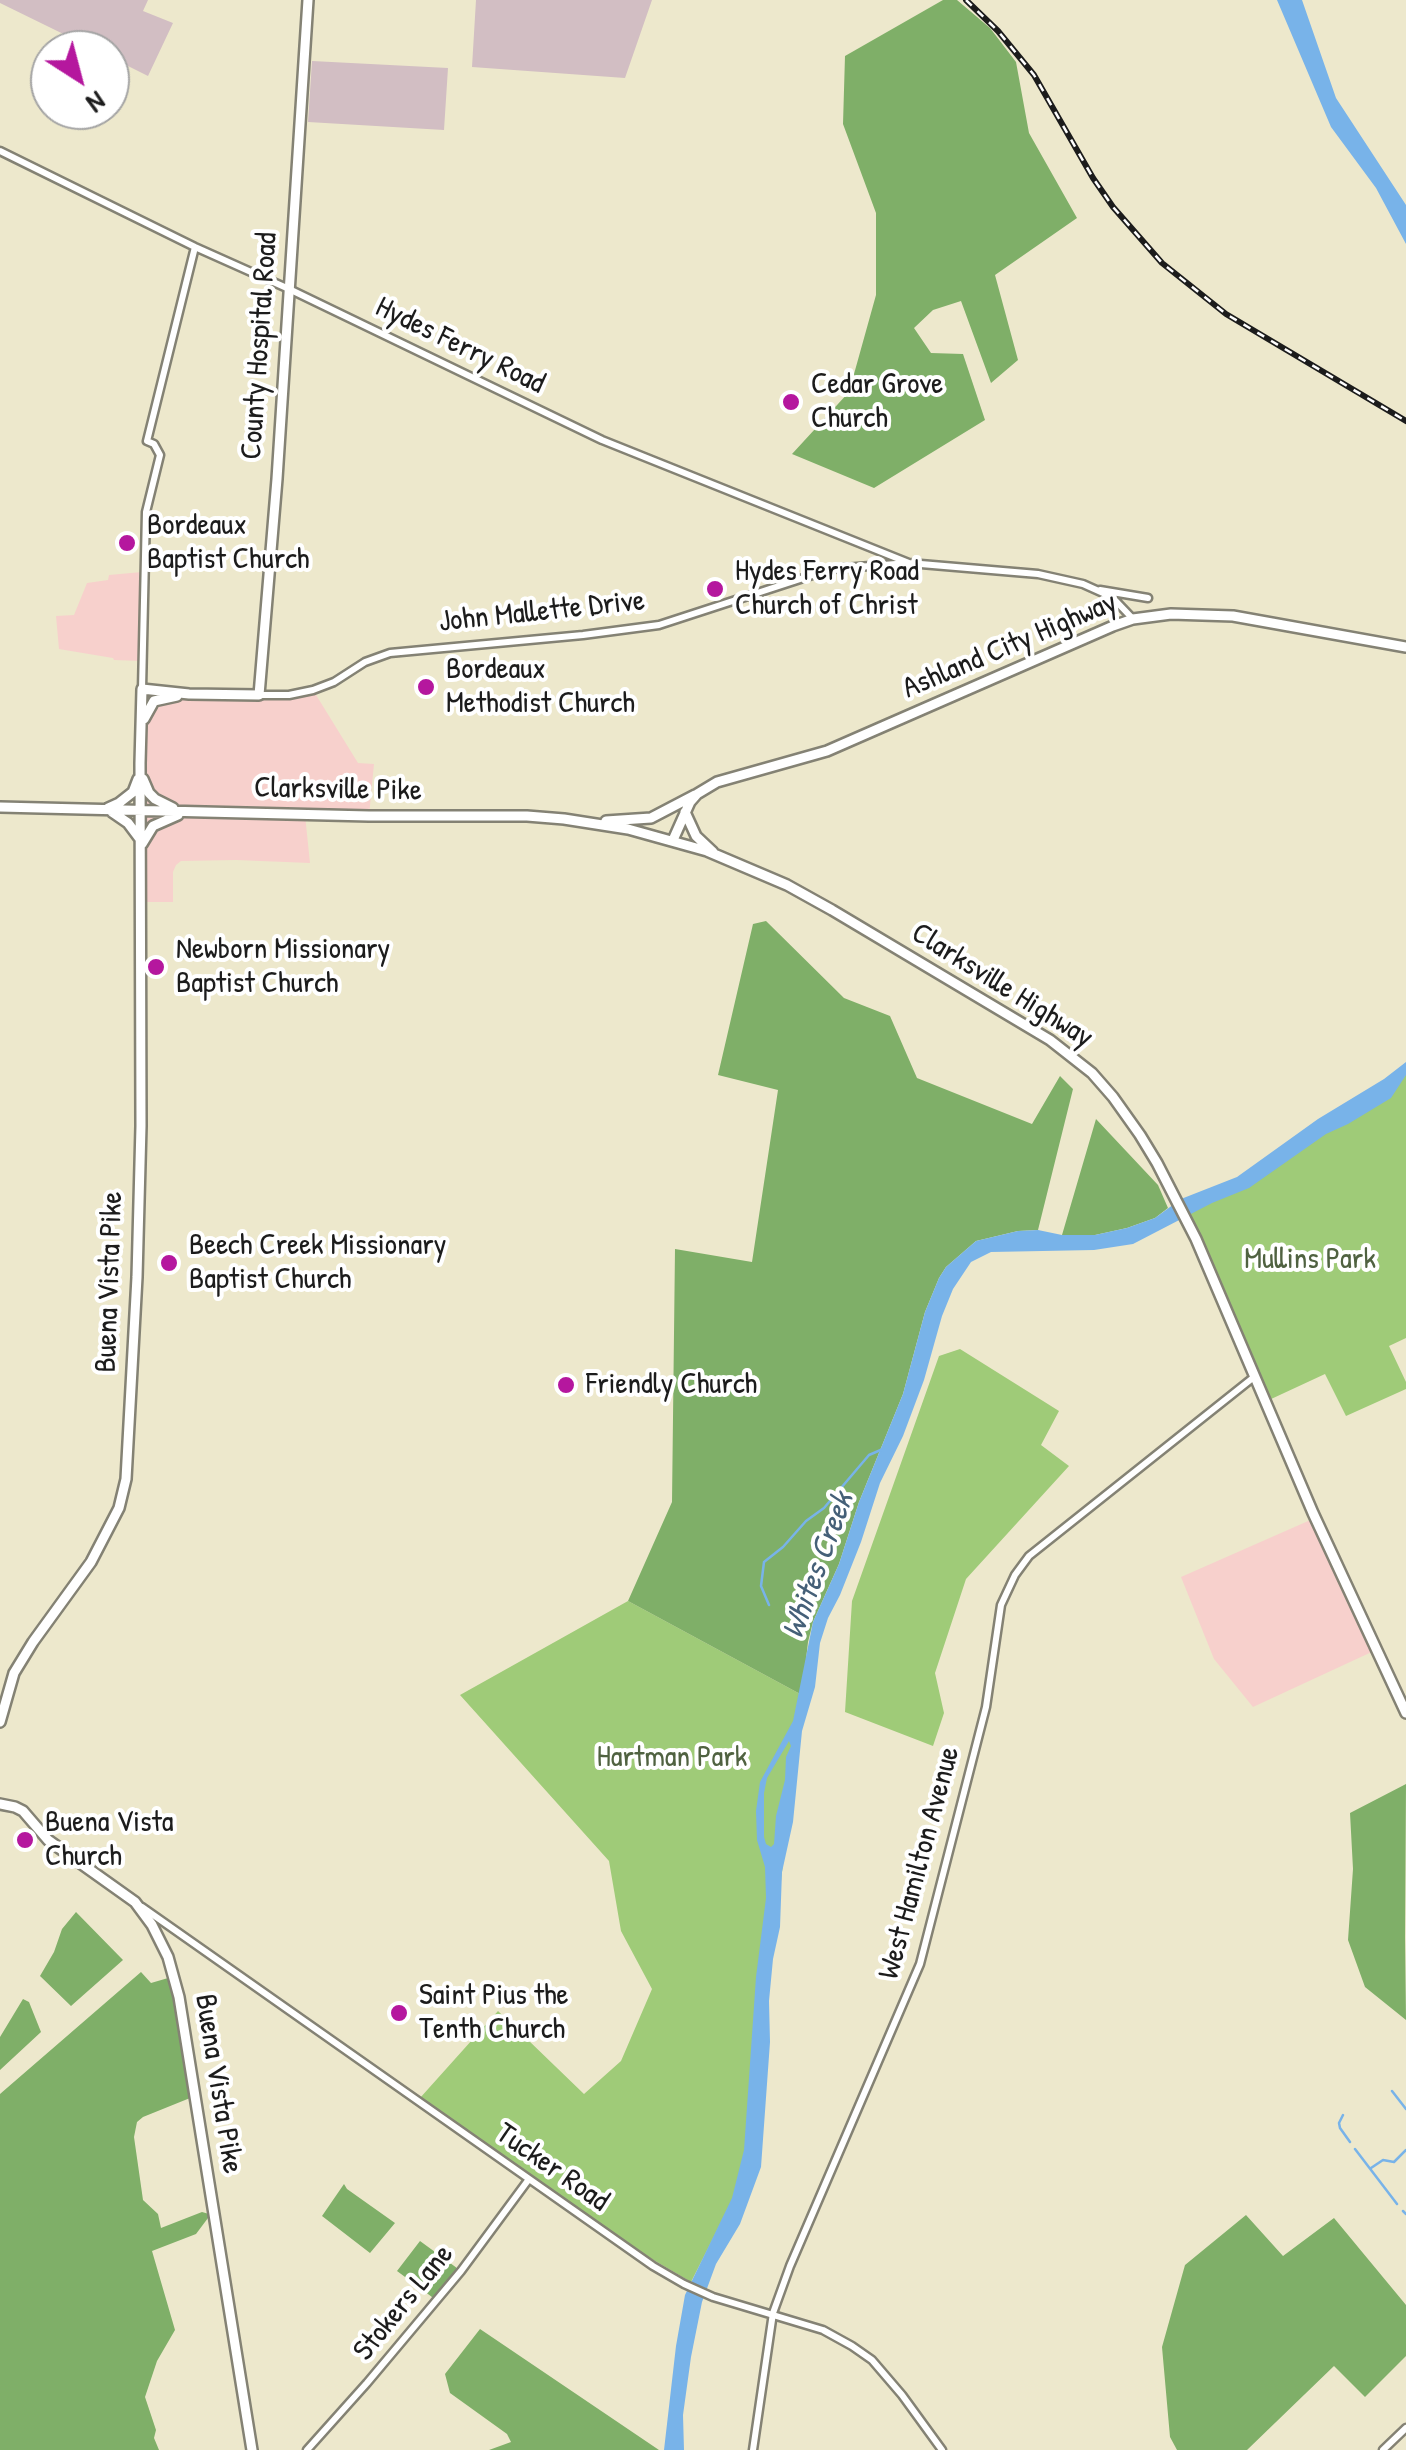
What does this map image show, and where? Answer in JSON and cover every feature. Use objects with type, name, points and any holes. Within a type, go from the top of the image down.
[{"type":"main road","name":"County Hospital Road","points":[[260,695],[308,0]]},
{"type":"main road","name":"Ashland City Highway","points":[[584,822],[651,818],[717,782],[827,752],[1133,620],[1171,614],[1240,616],[1406,647]]},
{"type":"main road","points":[[238,695],[261,676]]},
{"type":"main road","name":"John Mallette Drive","points":[[142,690],[260,695]]},
{"type":"main road","name":"Buena Vista Pike","points":[[0,1722],[14,1673],[92,1562],[119,1508],[126,1479],[142,1126],[142,690]]},
{"type":"main road","name":"John Mallette Drive","points":[[141,729],[154,701],[190,694]]},
{"type":"main road","points":[[105,809],[132,792],[138,783],[140,766]]},
{"type":"main road","points":[[140,766],[144,784],[155,799],[191,811]]},
{"type":"main road","points":[[673,840],[684,811],[697,794]]},
{"type":"main road","name":"Clarksville Pike","points":[[0,807],[526,816],[628,829],[673,840]]},
{"type":"main road","points":[[105,809],[130,824],[141,846]]},
{"type":"main road","points":[[141,846],[153,826],[191,811]]},
{"type":"main road","points":[[684,811],[696,836],[715,854]]},
{"type":"main road","name":"Clarksville Highway","points":[[673,840],[773,878],[826,906],[1062,1049],[1092,1073],[1118,1102],[1146,1144],[1196,1240],[1318,1524],[1406,1713]]},
{"type":"main road","name":"Buena Vista Pike","points":[[0,1804],[22,1811],[48,1840],[135,1902],[168,1956],[179,1997],[252,2450]]},
{"type":"street","name":"Hydes Ferry Road","points":[[0,151],[602,440],[906,564]]},
{"type":"street","points":[[142,690],[146,512],[160,455],[154,444],[146,440],[196,247]]},
{"type":"street","points":[[906,564],[1038,574],[1083,584],[1112,597],[1133,620]]},
{"type":"street","name":"John Mallette Drive","points":[[260,695],[320,688],[390,653],[659,625],[831,570],[906,564]]},
{"type":"street","points":[[1094,589],[1148,598]]},
{"type":"street","name":"West Hamilton Avenue","points":[[753,2450],[773,2314],[920,1964],[984,1714],[1001,1606],[1015,1575],[1029,1556],[1254,1377]]},
{"type":"street","name":"Tucker Road","points":[[135,1902],[653,2266],[713,2296],[823,2330],[872,2360],[942,2450]]},
{"type":"street","name":"Stokers Lane","points":[[307,2450],[461,2271],[529,2179]]},
{"type":"street","points":[[1383,2450],[1406,2428]]},
{"type":"shaded area","points":[[148,0],[143,11],[173,23],[148,76],[130,67],[130,30],[55,30],[0,3]]},
{"type":"shaded area","points":[[476,0],[652,0],[625,78],[472,67]]},
{"type":"shaded area","points":[[312,61],[448,68],[444,130],[308,122]]},
{"type":"shaded area","points":[[142,572],[141,661],[59,649],[56,616],[74,615],[87,583],[108,580],[109,575]]},
{"type":"shaded area","points":[[142,689],[268,695],[313,690],[358,763],[374,764],[369,816],[305,815],[310,863],[181,861],[173,872],[173,902],[141,902]]},
{"type":"shaded area","points":[[1315,1518],[1376,1650],[1253,1707],[1214,1659],[1181,1577]]},
{"type":"green space","points":[[943,0],[957,0],[990,28],[1016,62],[1029,133],[1077,218],[995,275],[1018,360],[991,383],[961,301],[933,310],[914,328],[931,353],[963,354],[985,420],[874,488],[792,454],[849,392],[876,295],[876,213],[843,124],[845,56]]},
{"type":"green space","points":[[766,921],[844,998],[890,1016],[917,1078],[1032,1124],[1060,1076],[1073,1089],[1038,1230],[976,1241],[939,1278],[925,1312],[903,1394],[813,1622],[802,1695],[628,1601],[672,1502],[675,1249],[752,1262],[778,1090],[718,1075],[753,924]]},
{"type":"green space","name":"Mullins Park","points":[[1406,1073],[1406,1338],[1389,1346],[1406,1389],[1346,1416],[1325,1374],[1269,1400],[1185,1213]]},
{"type":"green space","points":[[1096,1119],[1158,1185],[1168,1208],[1155,1218],[1127,1228],[1095,1235],[1062,1235]]},
{"type":"green space","points":[[960,1349],[1059,1411],[1041,1445],[1069,1466],[966,1579],[935,1673],[944,1713],[933,1746],[845,1712],[852,1601],[939,1356]]},
{"type":"green space","name":"Hartman Park","points":[[628,1601],[802,1695],[759,2076],[737,2191],[691,2282],[628,2245],[420,2098],[498,2011],[584,2094],[621,2061],[652,1989],[621,1931],[609,1861],[460,1695]]},
{"type":"green space","points":[[1406,1784],[1406,2020],[1365,1987],[1348,1940],[1353,1869],[1350,1813]]},
{"type":"green space","points":[[76,1912],[123,1960],[71,2006],[40,1976],[62,1929]]},
{"type":"green space","points":[[141,1972],[151,1983],[175,1976],[195,2096],[137,2122],[134,2137],[143,2200],[158,2214],[161,2228],[202,2212],[209,2214],[196,2234],[152,2251],[175,2330],[157,2361],[145,2397],[159,2450],[0,2450],[0,2094]]},
{"type":"green space","points":[[23,1999],[29,2002],[41,2032],[0,2070],[0,2037]]},
{"type":"green space","points":[[344,2184],[395,2223],[370,2253],[322,2216]]},
{"type":"green space","points":[[1246,2215],[1283,2256],[1334,2218],[1406,2305],[1406,2356],[1365,2397],[1334,2366],[1247,2450],[1177,2450],[1170,2437],[1162,2347],[1185,2265]]},
{"type":"green space","points":[[420,2241],[461,2271],[436,2300],[397,2271]]},
{"type":"green space","points":[[480,2329],[659,2450],[489,2450],[511,2442],[507,2434],[450,2393],[445,2374]]},
{"type":"water","points":[[1277,0],[1302,0],[1336,98],[1406,205],[1406,244],[1376,188],[1331,127]]},
{"type":"water","points":[[1406,1062],[1406,1075],[1391,1098],[1326,1134],[1249,1188],[1133,1244],[1094,1250],[991,1252],[971,1262],[953,1289],[903,1436],[880,1483],[820,1643],[815,1687],[802,1731],[793,1822],[782,1872],[780,1927],[769,2001],[761,2167],[740,2224],[716,2264],[702,2302],[683,2415],[684,2450],[664,2450],[685,2295],[732,2198],[744,2150],[756,1977],[766,1898],[765,1867],[757,1840],[760,1782],[793,1721],[813,1622],[903,1394],[925,1312],[939,1278],[976,1241],[1018,1231],[1095,1235],[1155,1218],[1181,1199],[1237,1177],[1318,1119]],"holes":[[[789,1741],[786,1757],[771,1847],[764,1837],[764,1793],[767,1778]]]},
{"type":"waterway","name":"Whites Creek","points":[[769,1605],[761,1586],[764,1562],[824,1508],[869,1455],[883,1449]]},
{"type":"waterway","points":[[1392,2091],[1406,2109]]},
{"type":"waterway","points":[[1343,2115],[1340,2128],[1350,2142]]},
{"type":"waterway","points":[[1355,2149],[1397,2204]]},
{"type":"waterway","points":[[1371,2168],[1383,2160],[1394,2162],[1406,2150]]},
{"type":"waterway","points":[[1403,2211],[1406,2214]]},
{"type":"railway","points":[[966,0],[1034,75],[1093,178],[1162,263],[1226,314],[1406,421]]},
{"type":"place","name":"Cedar Grove Church","points":[[791,402]]},
{"type":"place","name":"Bordeaux Baptist Church","points":[[127,543]]},
{"type":"place","name":"Hydes Ferry Road Church of Christ","points":[[715,589]]},
{"type":"place","name":"Bordeaux Methodist Church","points":[[426,687]]},
{"type":"place","name":"Newborn Missionary Baptist Church","points":[[156,967]]},
{"type":"place","name":"Beech Creek Missionary Baptist Church","points":[[169,1263]]},
{"type":"place","name":"Friendly Church","points":[[566,1385]]},
{"type":"place","name":"Buena Vista Church","points":[[25,1840]]},
{"type":"place","name":"Saint Pius the Tenth Church","points":[[399,2013]]}]
